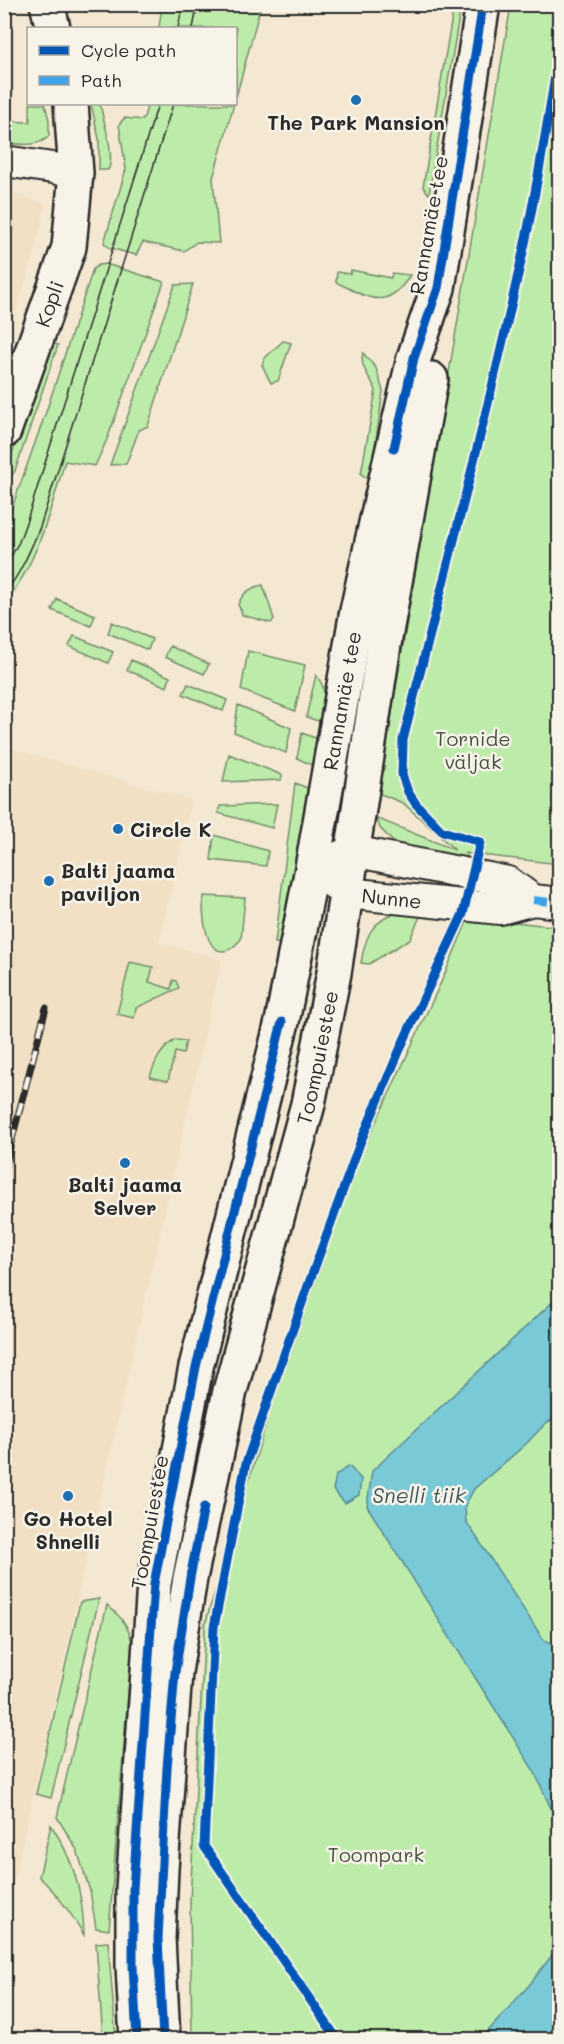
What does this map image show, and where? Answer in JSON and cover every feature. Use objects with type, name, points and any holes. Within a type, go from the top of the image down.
[{"type":"main road","points":[[46,4],[53,27]]},
{"type":"main road","name":"Rannamäe tee","points":[[312,868],[359,601],[414,358],[438,288],[483,4]]},
{"type":"main road","name":"Rannamäe tee","points":[[353,851],[387,626],[429,388],[455,274],[500,4]]},
{"type":"main road","name":"Kopli","points":[[4,432],[69,247],[76,173],[71,105]]},
{"type":"main road","name":"Toompuiestee","points":[[163,2040],[158,1938],[161,1858],[175,1672],[190,1578],[230,1391],[308,1104],[334,973],[353,851]]},
{"type":"main road","name":"Toompuiestee","points":[[137,2040],[133,1966],[133,1888],[154,1584],[196,1367],[282,1022],[312,868]]},
{"type":"street","points":[[4,162],[76,173]]},
{"type":"street","points":[[312,868],[353,851]]},
{"type":"street","name":"Nunne","points":[[353,851],[508,882],[546,901]]},
{"type":"street","name":"Nunne","points":[[312,868],[347,893],[500,909],[546,901]]},
{"type":"shaded area","points":[[5,190],[46,204],[34,256],[5,346]]},
{"type":"shaded area","points":[[5,747],[192,800],[159,943],[222,959],[5,1921]]},
{"type":"green space","points":[[162,5],[261,5],[237,93],[237,27],[159,27]]},
{"type":"green space","points":[[454,5],[461,5],[429,194],[423,187]]},
{"type":"green space","name":"Tornide väljak","points":[[511,5],[559,5],[559,864],[464,853],[467,855],[466,862],[437,852],[395,844],[380,828],[376,818],[455,850],[403,803],[378,793]]},
{"type":"green space","points":[[30,105],[45,105],[49,120],[49,136],[34,144],[5,143],[5,121],[30,122]]},
{"type":"green space","points":[[91,105],[100,105],[110,147],[108,170],[99,170],[99,139]]},
{"type":"green space","points":[[148,105],[234,105],[213,178],[219,243],[197,242],[184,251],[143,242],[136,255],[110,248],[104,243],[126,169],[119,125],[124,118],[143,120]]},
{"type":"green space","points":[[106,264],[164,282],[108,437],[95,466],[65,461],[35,553],[5,603],[5,527],[93,269]]},
{"type":"green space","points":[[351,270],[391,278],[392,273],[410,275],[393,294],[385,298],[376,298],[357,293],[336,282],[337,272],[350,274]]},
{"type":"green space","points":[[193,284],[148,426],[139,430],[126,464],[110,465],[175,285]]},
{"type":"green space","points":[[283,341],[291,343],[278,381],[271,383],[262,365],[265,358]]},
{"type":"green space","points":[[50,342],[58,345],[15,471],[12,475],[5,475]]},
{"type":"green space","points":[[363,353],[376,368],[383,391],[373,460],[367,478],[361,474],[376,390],[364,368]]},
{"type":"green space","points":[[263,585],[274,619],[271,623],[242,615],[238,605],[248,591]]},
{"type":"green space","points":[[57,599],[95,615],[91,626],[52,610]]},
{"type":"green space","points":[[112,622],[152,639],[148,650],[108,633]]},
{"type":"green space","points":[[74,636],[113,652],[108,663],[69,646]]},
{"type":"green space","points":[[170,646],[209,664],[204,674],[165,657]]},
{"type":"green space","points":[[248,651],[305,665],[295,711],[241,690]]},
{"type":"green space","points":[[131,660],[170,677],[167,687],[127,670]]},
{"type":"green space","points":[[316,675],[324,692],[321,722],[306,717]]},
{"type":"green space","points":[[188,684],[227,700],[223,711],[183,694]]},
{"type":"green space","points":[[238,705],[291,728],[286,753],[234,732]]},
{"type":"green space","points":[[302,733],[318,739],[313,766],[297,758]]},
{"type":"green space","points":[[229,754],[282,775],[281,780],[223,782]]},
{"type":"green space","points":[[295,783],[312,790],[284,945],[275,943]]},
{"type":"green space","points":[[277,804],[272,828],[218,813],[220,806]]},
{"type":"green space","points":[[214,835],[268,851],[266,866],[211,860]]},
{"type":"green space","points":[[204,896],[245,898],[241,939],[230,949],[222,951],[210,942],[204,922]]},
{"type":"green space","points":[[404,910],[422,912],[410,939],[369,964],[361,963],[365,943],[373,929],[385,918]]},
{"type":"green space","name":"Toompark","points":[[469,917],[559,927],[559,2039],[192,2040],[190,1900],[205,1624],[270,1411],[349,1180]]},
{"type":"green space","points":[[130,962],[153,967],[149,982],[171,989],[173,980],[179,988],[136,1008],[134,1018],[117,1014]]},
{"type":"green space","points":[[175,1040],[186,1041],[183,1054],[175,1052],[168,1081],[150,1077],[159,1056]]},
{"type":"green space","points":[[99,1599],[51,1798],[36,1794],[80,1602]]},
{"type":"green space","points":[[107,1605],[124,1622],[132,1643],[109,1930],[96,1928],[90,1891],[77,1850],[57,1817]]},
{"type":"green space","points":[[51,1825],[66,1851],[76,1877],[82,1905],[84,1935],[64,1904],[39,1877]]},
{"type":"green space","points":[[5,1853],[11,1969],[5,1967]]},
{"type":"green space","points":[[108,1942],[116,2039],[103,2039],[96,1943]]},
{"type":"water","name":"Snelli tiik","points":[[559,1296],[559,1416],[546,1423],[526,1444],[474,1489],[465,1506],[466,1521],[543,1639],[559,1647],[559,1826],[534,1771],[367,1506],[372,1471]]},
{"type":"water","points":[[349,1466],[361,1479],[359,1495],[345,1503],[333,1490],[336,1475]]},
{"type":"water","points":[[559,1946],[559,2039],[481,2039],[530,1984]]},
{"type":"tram line","points":[[178,27],[183,4]]},
{"type":"tram line","points":[[193,27],[198,4]]},
{"type":"tram line","points":[[4,569],[19,542],[28,517],[158,105]]},
{"type":"tram line","points":[[4,594],[20,570],[40,527],[173,105]]},
{"type":"railway","points":[[4,1013],[9,996]]},
{"type":"railway","points":[[4,1170],[46,1008]]},
{"type":"marked path","points":[[533,900],[560,903]]},
{"type":"cycle path","points":[[394,448],[414,358],[438,288],[483,4]]},
{"type":"cycle path","points":[[338,2040],[204,1846],[214,1627],[246,1463],[360,1143],[404,1040],[463,914],[480,842],[442,831],[416,804],[408,792],[402,775],[403,740],[497,367],[535,194],[560,46]]},
{"type":"cycle path","points":[[137,2040],[133,1966],[133,1889],[154,1584],[196,1367],[282,1022]]},
{"type":"cycle path","points":[[163,2040],[158,1938],[167,1768],[175,1672],[204,1507]]},
{"type":"place","name":"The Park Mansion","points":[[356,100]]},
{"type":"place","name":"Circle K","points":[[118,829]]},
{"type":"place","name":"Balti jaama paviljon","points":[[49,881]]},
{"type":"place","name":"Balti jaama Selver","points":[[125,1163]]},
{"type":"place","name":"Go Hotel Shnelli","points":[[68,1496]]}]
